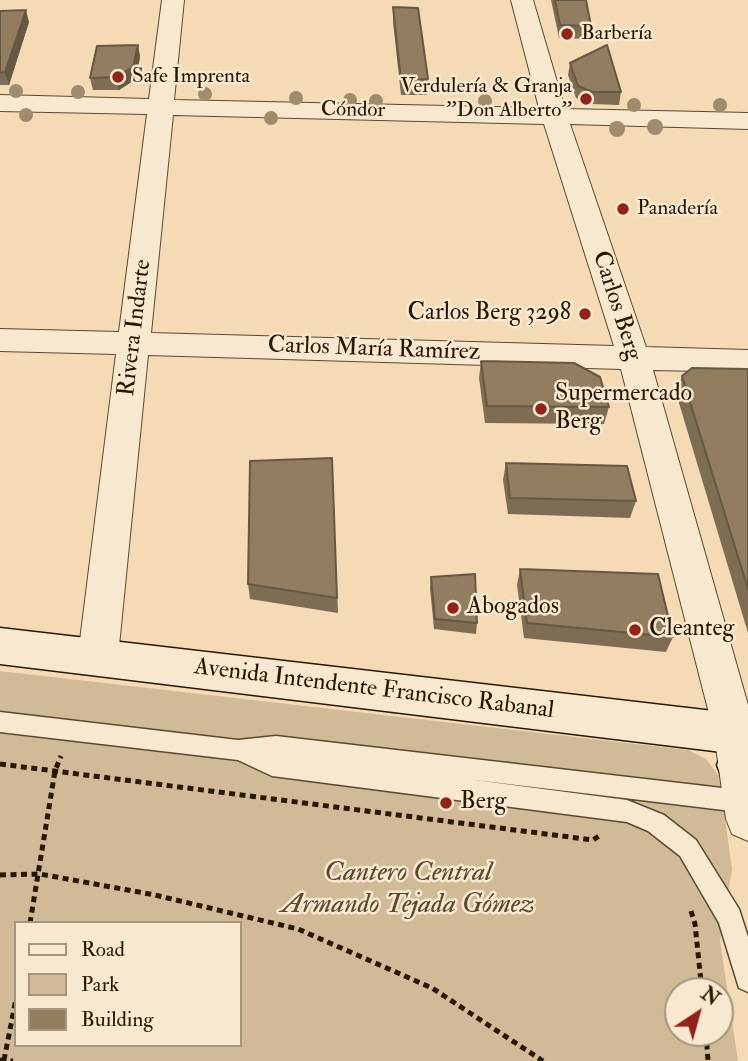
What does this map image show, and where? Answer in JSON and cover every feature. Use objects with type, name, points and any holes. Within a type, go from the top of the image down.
[{"type":"main road","name":"Avenida Intendente Francisco Rabanal","points":[[0,646],[98,656],[744,774]]},
{"type":"street","name":"Rivera Indarte","points":[[98,656],[173,0]]},
{"type":"street","name":"Carlos Berg","points":[[522,0],[554,116],[634,358],[744,774]]},
{"type":"street","name":"Cóndor","points":[[0,103],[748,121]]},
{"type":"street","name":"Carlos María Ramírez","points":[[0,340],[748,361]]},
{"type":"lane","points":[[0,722],[239,750],[276,746],[744,774]]},
{"type":"lane","points":[[239,750],[272,765],[627,811],[656,823],[688,848],[730,918],[748,979]]},
{"type":"path","points":[[30,921],[55,771],[70,730]]},
{"type":"path","points":[[0,764],[593,840],[602,834]]},
{"type":"path","points":[[0,875],[40,874],[155,895],[298,929],[432,988],[543,1061]]},
{"type":"path","points":[[687,900],[695,924],[701,977]]},
{"type":"path","points":[[13,1061],[2,1060],[14,1008]]},
{"type":"green space","name":"Cantero Central Armando Tejada Gómez","points":[[0,671],[688,750],[706,759],[719,776],[732,869],[720,941],[725,977],[664,977],[664,1047],[734,1047],[734,1034],[738,1061],[0,1061]]},
{"type":"building","points":[[555,0],[586,0],[591,26],[560,25]]},
{"type":"building","points":[[393,7],[418,8],[428,79],[401,80]]},
{"type":"building","points":[[26,10],[5,72],[0,73],[0,11]]},
{"type":"building","points":[[138,45],[133,67],[116,77],[90,78],[97,46]]},
{"type":"building","points":[[607,45],[621,92],[593,92],[578,86],[570,63]]},
{"type":"building","points":[[481,361],[574,363],[600,377],[609,407],[487,406]]},
{"type":"building","points":[[692,368],[748,369],[748,589],[682,376]]},
{"type":"building","points":[[332,458],[337,598],[248,584],[250,461]]},
{"type":"building","points":[[506,463],[627,466],[636,501],[510,498]]},
{"type":"building","points":[[520,569],[658,574],[673,637],[527,623]]},
{"type":"building","name":"Abogados","points":[[475,574],[477,623],[435,619],[431,577]]},
{"type":"place","name":"Barbería","points":[[567,34]]},
{"type":"place","name":"Safe Imprenta","points":[[118,77]]},
{"type":"place","name":"Verdulería & Granja ''Don Alberto''","points":[[586,99]]},
{"type":"place","name":"Panadería","points":[[623,209]]},
{"type":"place","name":"Carlos Berg 3298","points":[[585,314]]},
{"type":"place","name":"Supermercado Berg","points":[[541,409]]},
{"type":"place","name":"Abogados","points":[[453,608]]},
{"type":"place","name":"Cleanteg","points":[[635,630]]},
{"type":"place","name":"Berg","points":[[446,803]]}]
